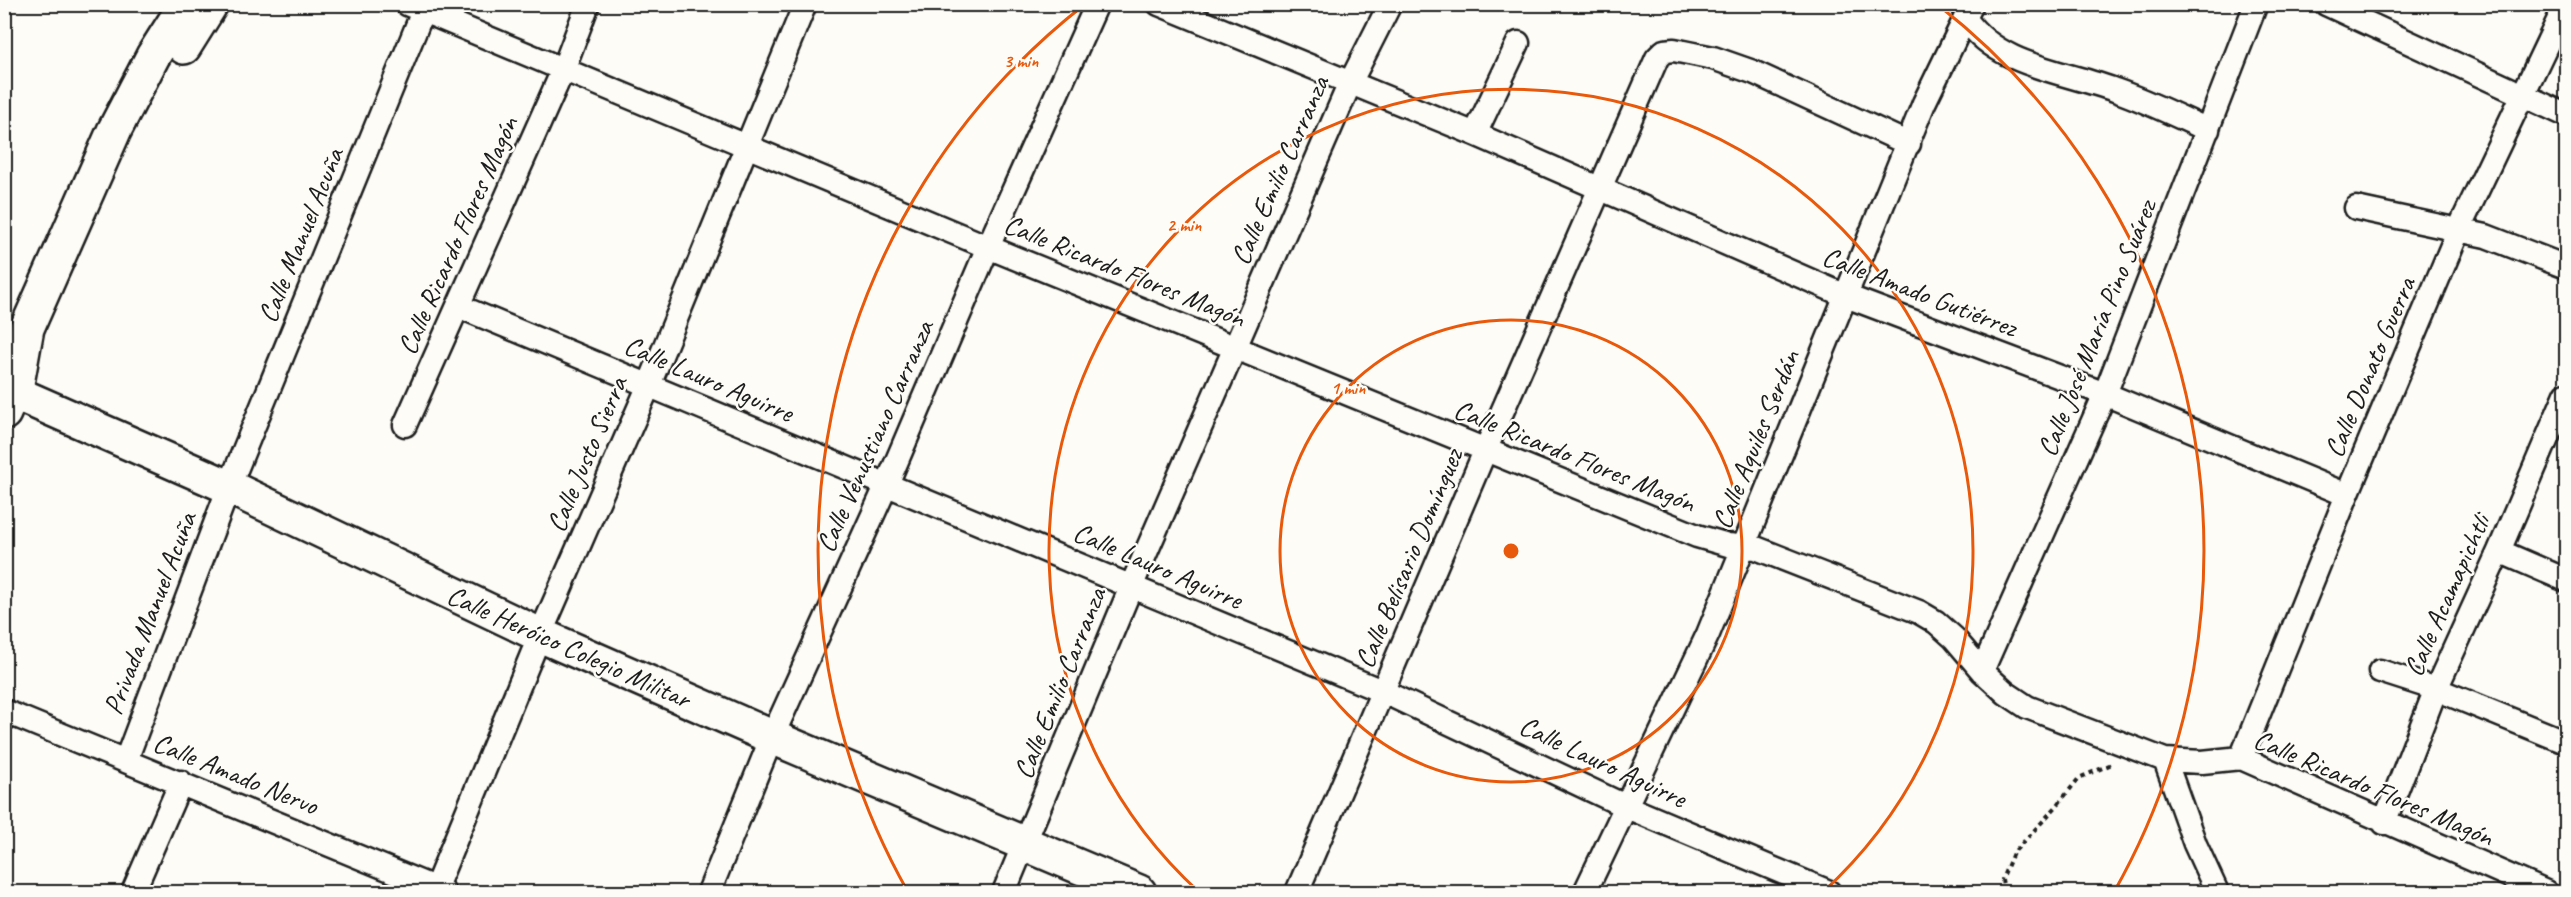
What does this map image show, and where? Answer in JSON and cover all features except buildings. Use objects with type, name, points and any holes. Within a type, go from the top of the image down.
[{"type":"main road","points":[[10,393],[27,327],[114,131],[153,56],[186,4]]},
{"type":"main road","points":[[10,393],[43,341],[131,150],[175,61],[211,4]]},
{"type":"main road","points":[[4,330],[50,279]]},
{"type":"main road","name":"Calle Heróico Colegio Militar","points":[[10,393],[229,487],[540,635],[772,737],[1139,892]]},
{"type":"street","name":"Calle Ricardo Flores Magón","points":[[405,425],[563,69],[588,4]]},
{"type":"street","name":"Calle Justo Sierra","points":[[438,891],[540,635],[649,385],[805,4]]},
{"type":"street","name":"Calle Venustiano Carranza","points":[[709,892],[772,737],[1097,4]]},
{"type":"street","name":"Calle Amado Gutiérrez","points":[[1159,4],[1475,134],[1846,296],[2105,394],[2347,495]]},
{"type":"street","name":"Calle Emilio Carranza","points":[[1004,892],[1131,587],[1235,347],[1350,83],[1390,4]]},
{"type":"street","name":"Calle José María Pino Suárez","points":[[1982,671],[2105,394],[2256,4]]},
{"type":"street","points":[[2326,4],[2566,115]]},
{"type":"street","name":"Calle Donato Guerra","points":[[2241,758],[2347,495],[2459,229],[2566,4]]},
{"type":"street","name":"Calle Ricardo Flores Magón","points":[[419,7],[988,247],[1485,451],[1697,536],[1714,542],[1744,546],[1775,554],[1919,612],[1936,622],[1954,638],[1982,671],[2006,693],[2027,707],[2140,753],[2165,760],[2202,762],[2241,758],[2384,823],[2546,892]]},
{"type":"street","name":"Calle Manuel Acuña","points":[[229,487],[419,7]]},
{"type":"street","points":[[1969,11],[1983,40],[2017,59],[2117,90],[2208,130]]},
{"type":"street","name":"Calle Aquiles Serdán","points":[[1585,892],[1708,634],[1932,83],[1969,11]]},
{"type":"street","points":[[1475,134],[1518,43]]},
{"type":"street","name":"Calle Belisario Domínguez","points":[[1297,892],[1652,66],[1664,51],[1689,52],[1753,72],[1909,144]]},
{"type":"street","points":[[2356,208],[2486,236],[2566,267]]},
{"type":"street","name":"Calle Lauro Aguirre","points":[[458,306],[1384,692],[1627,807],[1829,892]]},
{"type":"street","name":"Calle Acamapichtli","points":[[2384,823],[2436,690],[2560,424],[2566,394]]},
{"type":"street","name":"Privada Manuel Acuña","points":[[126,760],[229,487]]},
{"type":"street","points":[[2499,551],[2566,580]]},
{"type":"street","points":[[2380,671],[2436,690],[2566,742]]},
{"type":"street","name":"Calle Amado Nervo","points":[[4,711],[181,782],[438,891]]},
{"type":"street","points":[[2165,760],[2195,844],[2217,892]]},
{"type":"street","points":[[133,892],[181,782]]},
{"type":"path","points":[[2004,892],[2002,879],[2013,854],[2079,778],[2140,753]]}]
